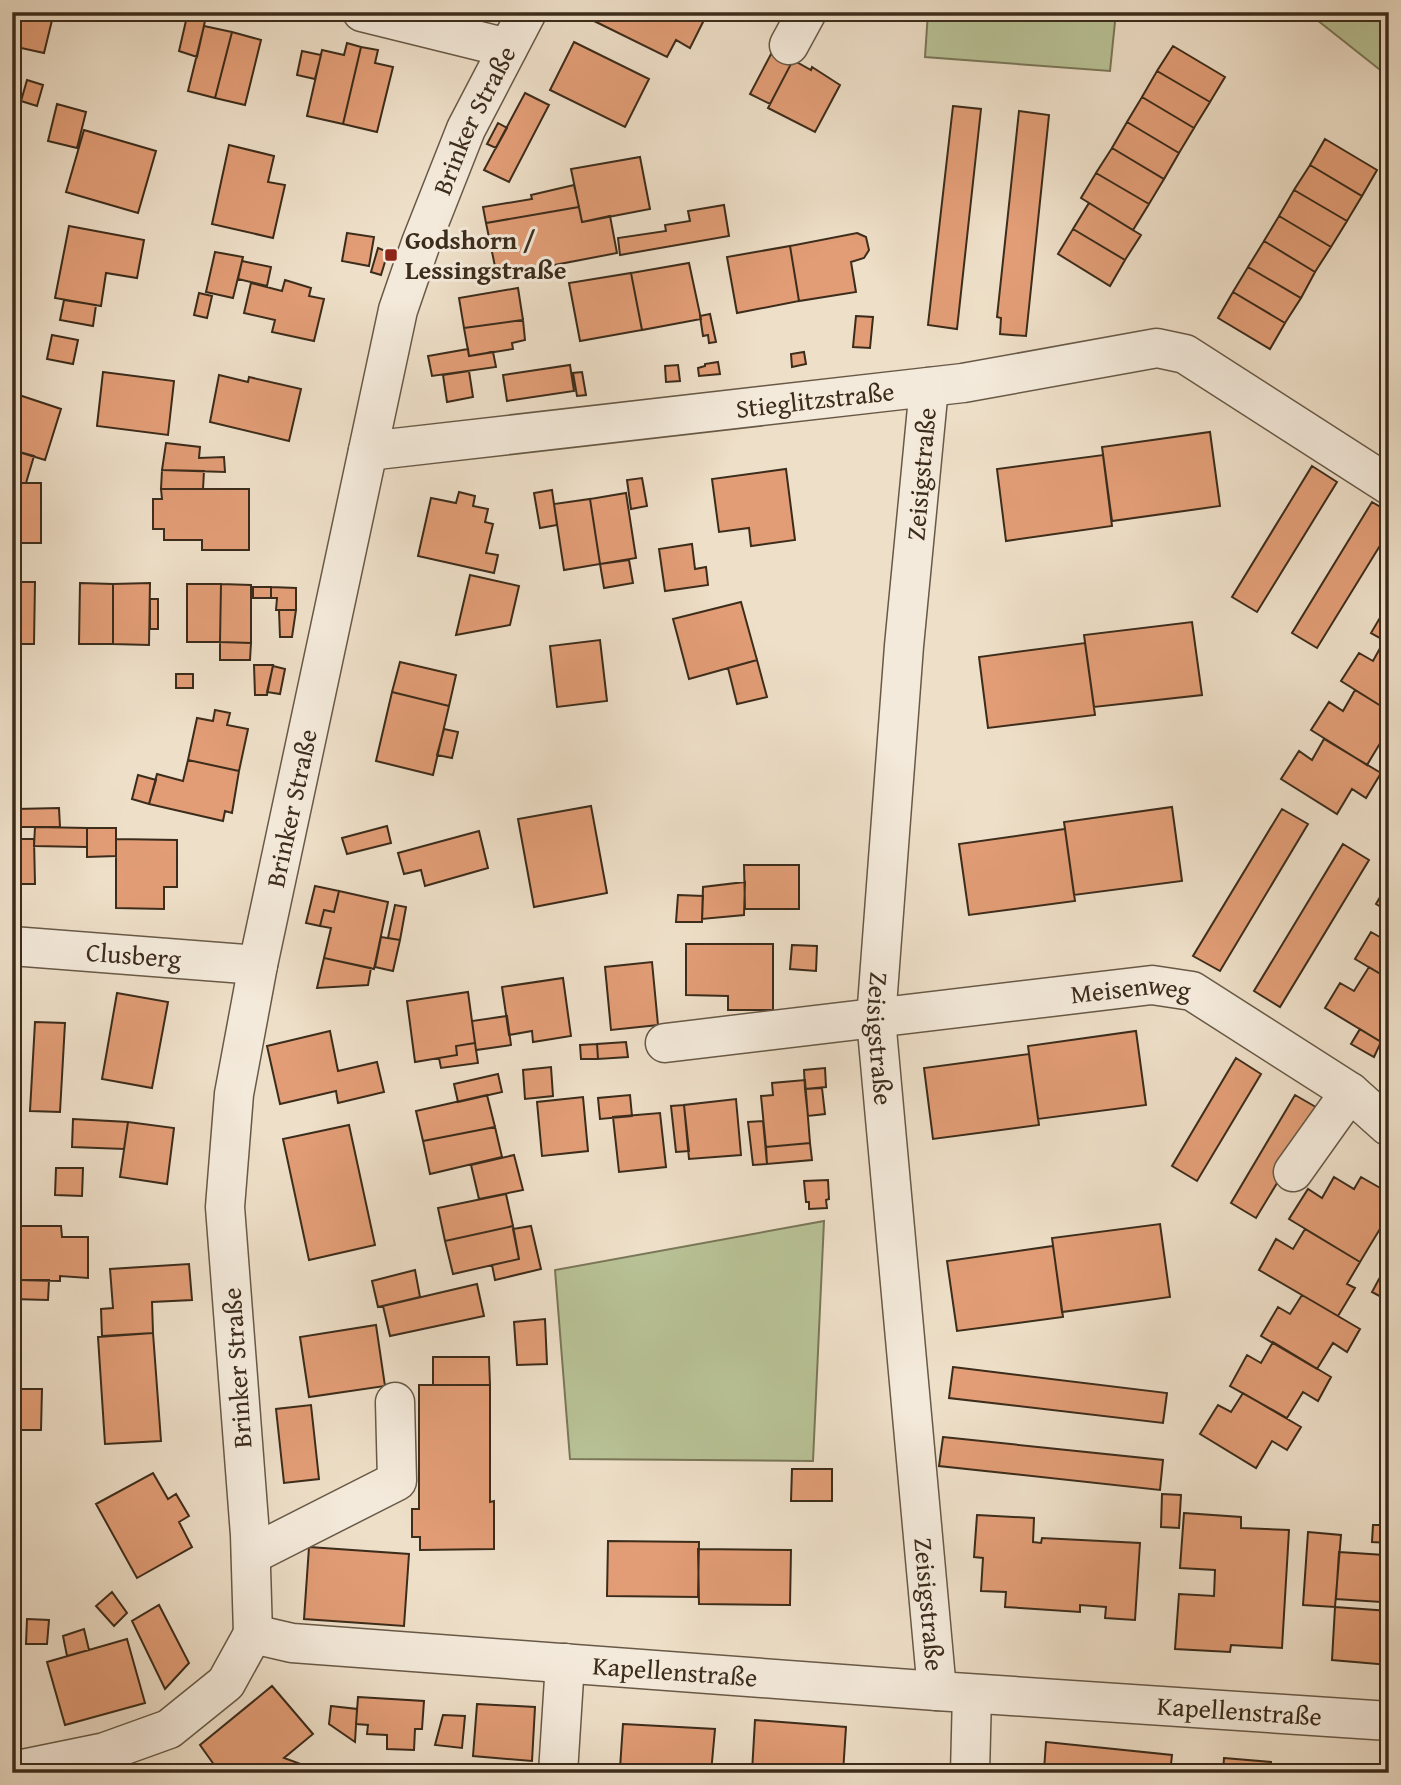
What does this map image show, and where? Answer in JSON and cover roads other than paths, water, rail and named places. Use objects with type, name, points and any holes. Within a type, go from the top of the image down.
[{"type":"street","points":[[362,12],[508,48]]},
{"type":"street","name":"Brinker Straße","points":[[253,1634],[251,1555],[225,1207],[234,1094],[258,965],[398,310],[466,129],[527,12]]},
{"type":"street","name":"Stieglitzstraße","points":[[368,451],[983,380],[1157,348],[1185,354],[1389,485]]},
{"type":"street","name":"Zeisigstraße","points":[[929,387],[903,659],[876,1019],[955,1693],[970,1773]]},
{"type":"street","name":"Clusberg","points":[[12,946],[258,965]]},
{"type":"street","name":"Meisenweg","points":[[665,1044],[1152,985],[1192,991],[1350,1092],[1388,1126]]},
{"type":"street","points":[[1293,1172],[1350,1092]]},
{"type":"street","points":[[251,1555],[397,1481],[395,1402]]},
{"type":"street","points":[[12,1771],[106,1763],[169,1729],[226,1683],[253,1634]]},
{"type":"street","name":"Kapellenstraße","points":[[253,1634],[292,1643],[955,1693],[1389,1721]]},
{"type":"street","points":[[558,1773],[565,1663]]},
{"type":"place","name":"Godshorn / Lessingstraße","points":[[391,255]]}]
